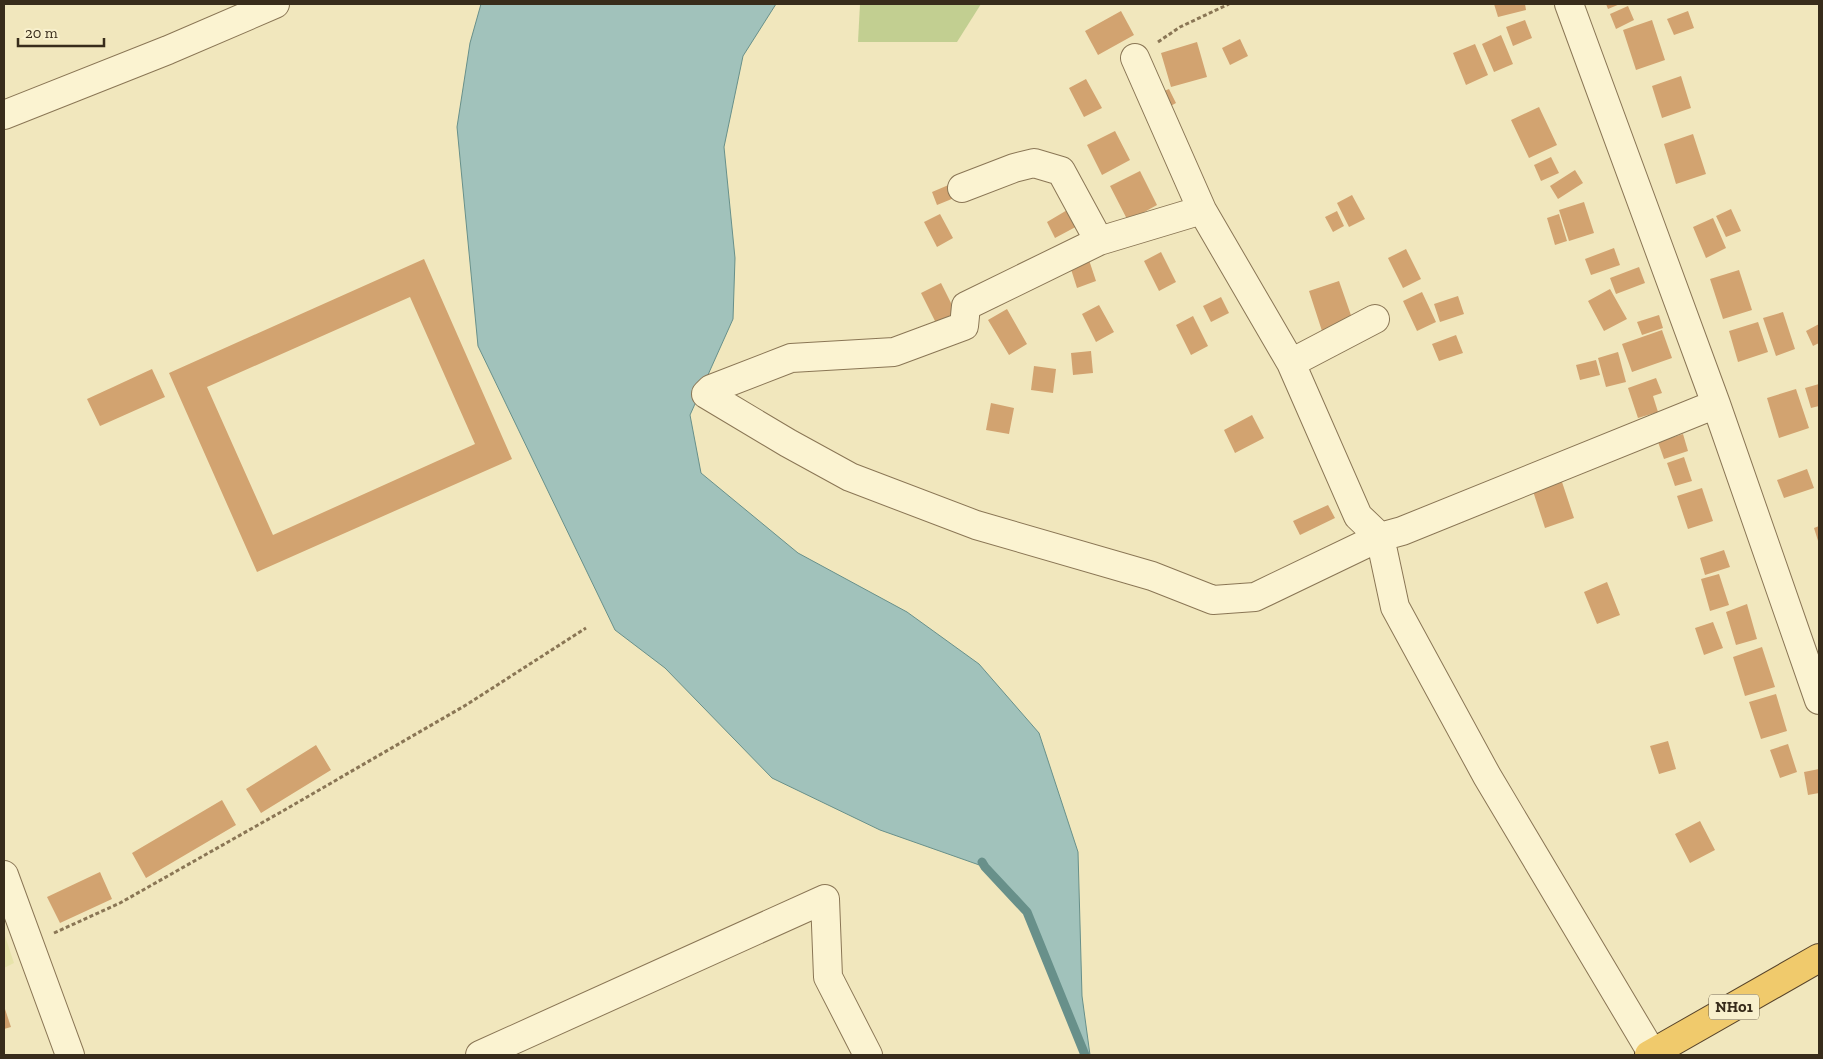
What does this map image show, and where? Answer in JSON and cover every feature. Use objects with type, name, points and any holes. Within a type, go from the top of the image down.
[{"type":"highway","name":"NH01","points":[[1650,1054],[1819,958]]},
{"type":"street","points":[[4,115],[168,50],[274,4]]},
{"type":"street","points":[[1569,4],[1716,404],[1819,700]]},
{"type":"street","points":[[1135,58],[1202,210],[1291,363],[1358,516],[1380,537],[1395,607],[1487,776],[1650,1054]]},
{"type":"street","points":[[962,188],[1034,162],[1061,171],[1099,241]]},
{"type":"street","points":[[1202,210],[1099,241],[966,306],[964,326],[894,352],[791,358],[711,389],[706,394],[788,443],[850,477],[976,525],[1152,576],[1213,600],[1255,597],[1380,537],[1402,531],[1716,404]]},
{"type":"street","points":[[1291,363],[1374,320]]},
{"type":"street","points":[[5,882],[70,1055]]},
{"type":"street","points":[[480,1055],[825,900],[828,977],[868,1055]]},
{"type":"path","points":[[1135,58],[1180,27],[1229,4]]},
{"type":"path","points":[[29,945],[120,902],[281,812],[466,706],[586,628]]},
{"type":"shaded area","points":[[4,933],[14,963],[4,968]]},
{"type":"green space","points":[[860,4],[981,4],[957,42],[858,42]]},
{"type":"water","points":[[481,4],[776,4],[743,56],[724,147],[735,258],[733,319],[690,415],[701,473],[798,553],[907,612],[979,664],[1039,733],[1078,852],[1082,996],[1090,1055],[1085,1055],[1027,913],[985,867],[880,830],[772,778],[665,668],[615,630],[478,346],[457,127],[470,43]]},
{"type":"building","points":[[1494,4],[1525,4],[1526,10],[1498,17]]},
{"type":"building","points":[[1606,4],[1620,4],[1608,9]]},
{"type":"building","points":[[1628,6],[1634,20],[1616,29],[1610,14]]},
{"type":"building","points":[[1121,11],[1134,35],[1098,55],[1085,31]]},
{"type":"building","points":[[1688,11],[1694,28],[1674,35],[1667,19]]},
{"type":"building","points":[[1525,20],[1532,38],[1513,46],[1506,27]]},
{"type":"building","points":[[1652,20],[1665,60],[1636,70],[1623,30]]},
{"type":"building","points":[[1501,35],[1513,64],[1494,72],[1482,44]]},
{"type":"building","points":[[1240,39],[1248,56],[1230,65],[1222,48]]},
{"type":"building","points":[[1197,42],[1207,77],[1171,87],[1161,53]]},
{"type":"building","points":[[1475,44],[1488,75],[1466,85],[1453,53]]},
{"type":"building","points":[[1681,76],[1691,108],[1662,118],[1652,86]]},
{"type":"building","points":[[1086,79],[1102,108],[1084,117],[1069,88]]},
{"type":"building","points":[[1169,89],[1176,103],[1165,109],[1157,94]]},
{"type":"building","points":[[1539,107],[1557,145],[1529,158],[1511,120]]},
{"type":"building","points":[[1115,131],[1130,160],[1102,175],[1087,145]]},
{"type":"building","points":[[1693,134],[1706,174],[1676,184],[1664,144]]},
{"type":"building","points":[[1551,157],[1559,173],[1541,181],[1534,165]]},
{"type":"building","points":[[1575,170],[1583,183],[1558,199],[1550,186]]},
{"type":"building","points":[[1140,171],[1157,205],[1128,221],[1110,186]]},
{"type":"building","points":[[958,181],[964,194],[937,205],[932,192]]},
{"type":"building","points":[[1352,195],[1365,219],[1349,227],[1337,203]]},
{"type":"building","points":[[1584,202],[1594,233],[1569,241],[1559,210]]},
{"type":"building","points":[[1074,206],[1083,223],[1055,238],[1047,222]]},
{"type":"building","points":[[1731,209],[1741,231],[1726,237],[1716,216]]},
{"type":"building","points":[[1337,211],[1344,226],[1333,232],[1325,217]]},
{"type":"building","points":[[940,214],[953,238],[937,247],[924,222]]},
{"type":"building","points":[[1559,214],[1567,241],[1555,245],[1547,218]]},
{"type":"building","points":[[1713,218],[1726,248],[1706,258],[1693,227]]},
{"type":"building","points":[[1614,248],[1620,265],[1591,275],[1585,259]]},
{"type":"building","points":[[1406,249],[1421,279],[1403,288],[1388,258]]},
{"type":"building","points":[[1161,252],[1176,282],[1159,291],[1144,261]]},
{"type":"building","points":[[1088,257],[1096,281],[1077,288],[1069,263]]},
{"type":"building","points":[[424,259],[512,459],[257,572],[169,373]],"holes":[[[410,297],[475,444],[273,535],[207,387]]]},
{"type":"building","points":[[1639,267],[1645,283],[1616,294],[1610,278]]},
{"type":"building","points":[[1739,270],[1752,310],[1723,319],[1710,279]]},
{"type":"building","points":[[1339,281],[1353,321],[1322,331],[1309,291]]},
{"type":"building","points":[[941,283],[958,317],[938,327],[921,293]]},
{"type":"building","points":[[1610,289],[1627,319],[1604,331],[1588,301]]},
{"type":"building","points":[[1422,292],[1436,322],[1417,331],[1403,301]]},
{"type":"building","points":[[1458,296],[1464,314],[1440,322],[1434,304]]},
{"type":"building","points":[[1221,297],[1229,313],[1211,322],[1203,306]]},
{"type":"building","points":[[1099,305],[1114,332],[1096,342],[1082,314]]},
{"type":"building","points":[[1007,309],[1027,344],[1009,355],[988,320]]},
{"type":"building","points":[[1783,312],[1795,349],[1776,356],[1763,318]]},
{"type":"building","points":[[1659,315],[1663,328],[1642,335],[1637,322]]},
{"type":"building","points":[[1193,316],[1208,346],[1191,355],[1176,325]]},
{"type":"building","points":[[1758,322],[1768,352],[1738,362],[1729,331]]},
{"type":"building","points":[[1819,324],[1819,343],[1813,346],[1806,331]]},
{"type":"building","points":[[1662,330],[1672,358],[1632,372],[1622,344]]},
{"type":"building","points":[[1456,335],[1463,353],[1439,361],[1432,344]]},
{"type":"building","points":[[1091,351],[1093,373],[1073,375],[1071,353]]},
{"type":"building","points":[[1618,352],[1626,382],[1606,387],[1598,358]]},
{"type":"building","points":[[1596,360],[1600,375],[1580,380],[1576,365]]},
{"type":"building","points":[[1034,366],[1056,369],[1053,393],[1031,390]]},
{"type":"building","points":[[152,369],[165,397],[100,426],[87,399]]},
{"type":"building","points":[[1656,378],[1662,393],[1653,396],[1658,412],[1638,418],[1628,388]]},
{"type":"building","points":[[1819,384],[1819,406],[1811,408],[1805,388]]},
{"type":"building","points":[[1796,389],[1809,428],[1779,438],[1767,398]]},
{"type":"building","points":[[991,403],[1014,408],[1009,434],[986,430]]},
{"type":"building","points":[[1252,415],[1264,438],[1235,453],[1224,430]]},
{"type":"building","points":[[1683,434],[1688,451],[1664,459],[1658,442]]},
{"type":"building","points":[[1684,457],[1692,481],[1675,486],[1667,463]]},
{"type":"building","points":[[1807,469],[1814,488],[1784,498],[1777,480]]},
{"type":"building","points":[[1561,479],[1574,518],[1545,528],[1532,488]]},
{"type":"building","points":[[1702,488],[1713,521],[1688,529],[1677,496]]},
{"type":"building","points":[[1328,505],[1335,518],[1300,535],[1293,521]]},
{"type":"building","points":[[1819,526],[1819,544],[1814,528]]},
{"type":"building","points":[[1724,550],[1730,567],[1705,575],[1700,558]]},
{"type":"building","points":[[1719,574],[1729,605],[1710,611],[1701,579]]},
{"type":"building","points":[[1607,582],[1620,615],[1597,624],[1584,592]]},
{"type":"building","points":[[1747,604],[1757,639],[1736,645],[1726,612]]},
{"type":"building","points":[[1713,622],[1723,648],[1704,655],[1695,628]]},
{"type":"building","points":[[1762,647],[1775,687],[1745,696],[1733,657]]},
{"type":"building","points":[[1776,694],[1787,731],[1761,739],[1749,702]]},
{"type":"building","points":[[1668,741],[1676,769],[1659,774],[1650,746]]},
{"type":"building","points":[[1788,744],[1797,772],[1780,778],[1770,750]]},
{"type":"building","points":[[316,745],[331,770],[261,813],[246,789]]},
{"type":"building","points":[[1819,769],[1819,793],[1808,795],[1804,772]]},
{"type":"building","points":[[222,800],[236,825],[146,878],[132,853]]},
{"type":"building","points":[[1700,821],[1715,850],[1690,863],[1675,834]]},
{"type":"building","points":[[100,872],[112,899],[60,923],[47,897]]},
{"type":"building","points":[[4,1006],[11,1027],[4,1029]]},
{"type":"waterway","points":[[982,862],[1027,912],[1085,1055]]}]
